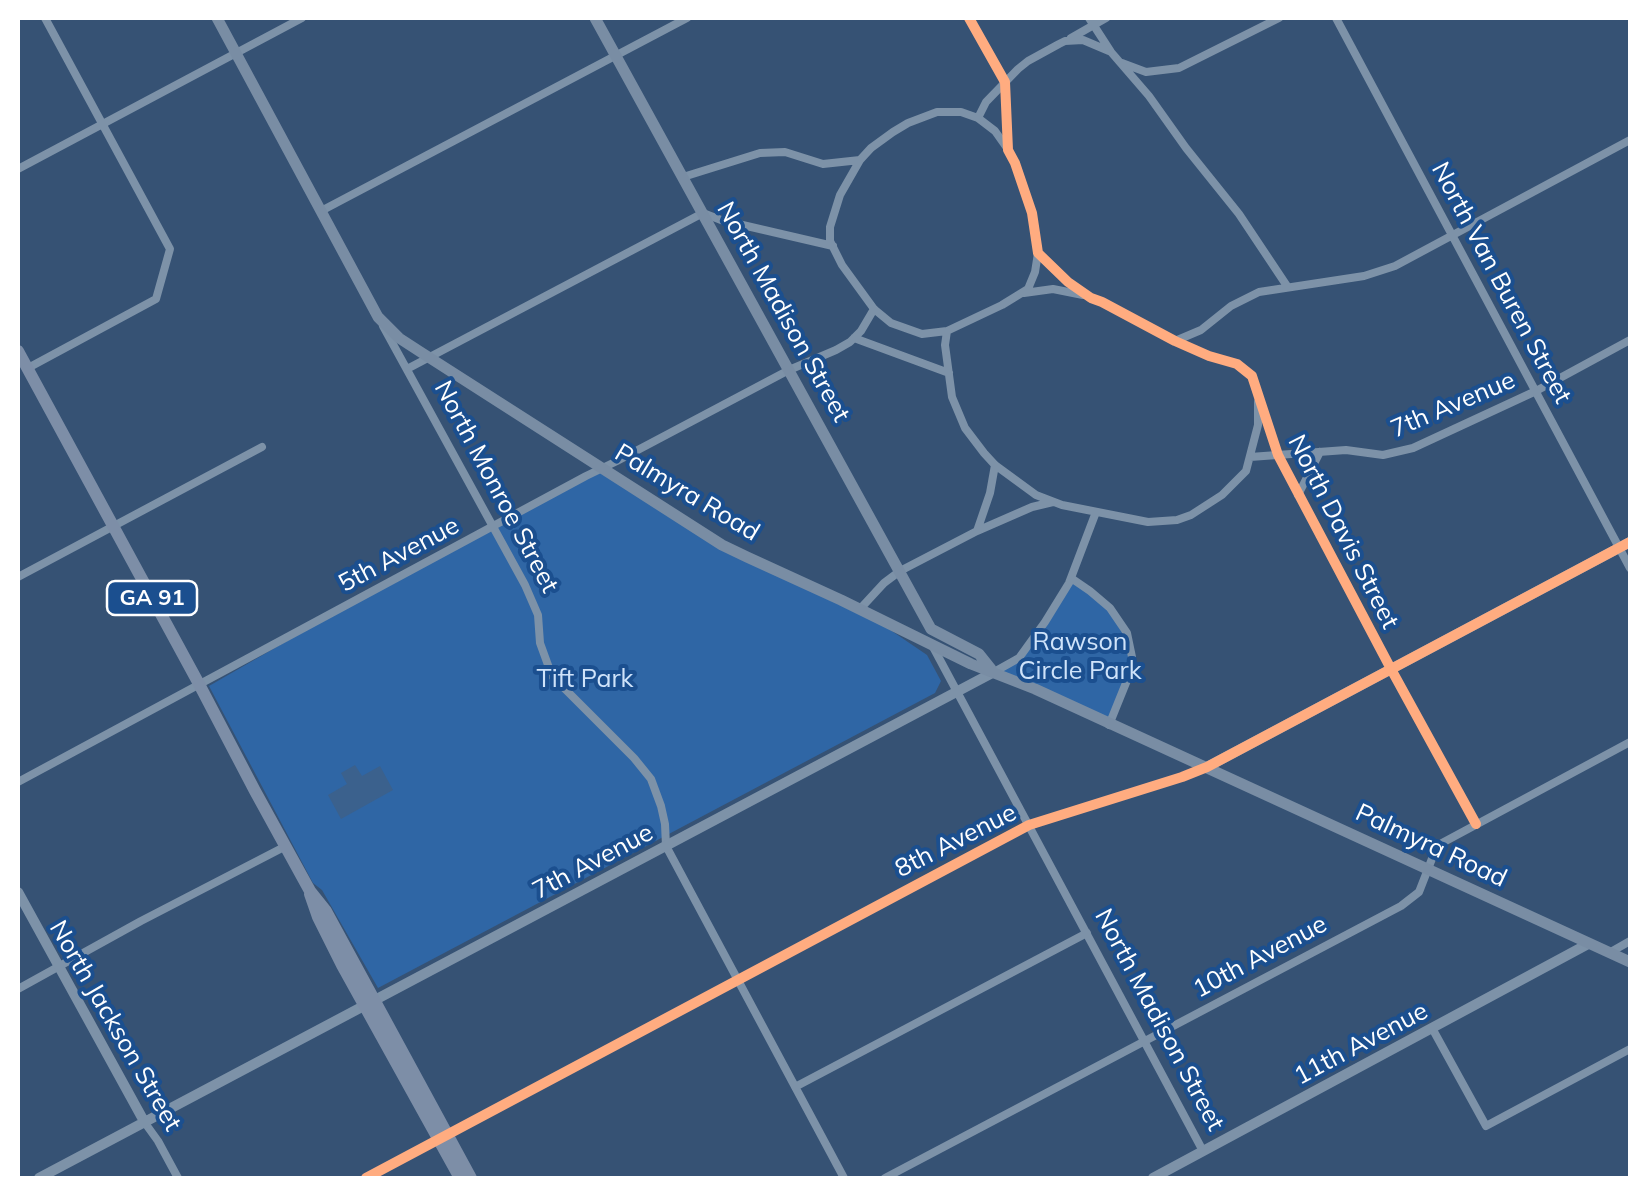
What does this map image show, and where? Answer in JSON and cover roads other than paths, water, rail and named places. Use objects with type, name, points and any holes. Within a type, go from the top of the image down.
[{"type":"main road","name":"North Monroe Street","points":[[217,18],[378,317]]},
{"type":"main road","name":"North Madison Street","points":[[595,18],[932,629]]},
{"type":"main road","name":"Palmyra Road","points":[[378,317],[399,338],[722,545],[970,664],[1035,689],[1630,962]]},
{"type":"main road","name":"GA 91","points":[[18,351],[310,890],[318,917],[444,1139],[471,1178]]},
{"type":"main road","name":"Palmyra Road","points":[[932,629],[978,654],[994,672]]},
{"type":"main road","name":"GA 91","points":[[444,1139],[460,1178]]},
{"type":"street","points":[[27,368],[156,299],[170,249],[46,18]]},
{"type":"street","points":[[18,169],[302,18]]},
{"type":"street","points":[[321,212],[686,18]]},
{"type":"street","points":[[969,18],[1005,82],[1008,150]]},
{"type":"street","points":[[978,118],[986,102],[1028,60],[1066,41],[1091,21],[1106,18]]},
{"type":"street","points":[[1118,62],[1146,72],[1171,70],[1279,18]]},
{"type":"street","name":"North Van Buren Street","points":[[1336,18],[1536,391],[1625,545],[1630,568]]},
{"type":"street","points":[[1091,21],[1118,62],[1149,96],[1239,214],[1287,286]]},
{"type":"street","points":[[1066,41],[1082,40],[1111,52]]},
{"type":"street","points":[[1024,293],[1035,272],[1038,253],[1032,212],[1015,162],[995,131],[978,118],[961,112],[924,116],[893,132],[860,160],[834,210],[830,227],[833,246],[874,309],[891,322],[922,334],[947,330],[1024,293],[1053,289],[1091,298]]},
{"type":"street","points":[[1175,340],[1201,330],[1243,299],[1268,289],[1332,282],[1395,266],[1630,140]]},
{"type":"street","points":[[683,177],[760,152],[785,152],[823,164],[860,160]]},
{"type":"street","points":[[407,370],[703,214],[833,246]]},
{"type":"street","points":[[947,330],[945,345],[957,413],[974,441],[996,465],[1036,495],[1148,522],[1192,515],[1222,496],[1246,471],[1250,457],[1258,424],[1258,391],[1252,376],[1237,364],[1209,356],[1091,298],[1038,253]]},
{"type":"street","name":"5th Avenue","points":[[18,782],[602,468],[789,370],[836,350],[854,338],[874,309]]},
{"type":"street","name":"North Monroe Street","points":[[378,317],[533,601],[544,658],[552,676],[646,772],[657,792],[666,846],[844,1178]]},
{"type":"street","points":[[854,338],[949,374]]},
{"type":"street","name":"7th Avenue","points":[[1250,457],[1346,450],[1376,455],[1398,452],[1449,433],[1536,391],[1630,340]]},
{"type":"street","name":"North Davis Street","points":[[1258,391],[1278,455],[1298,495],[1476,824]]},
{"type":"street","points":[[18,577],[262,446]]},
{"type":"street","points":[[1298,495],[1320,452]]},
{"type":"street","points":[[978,531],[996,465]]},
{"type":"street","points":[[860,608],[900,571],[978,531],[1053,502]]},
{"type":"street","name":"7th Avenue","points":[[39,1178],[1019,658],[1071,578],[1096,512]]},
{"type":"street","name":"8th Avenue","points":[[366,1178],[1029,825],[1206,767],[1625,545]]},
{"type":"street","points":[[1071,578],[1110,608],[1127,633],[1132,658],[1130,673],[1109,725]]},
{"type":"street","name":"North Madison Street","points":[[932,645],[1203,1151]]},
{"type":"street","name":"10th Avenue","points":[[885,1178],[1400,906],[1419,892],[1442,843],[1630,742]]},
{"type":"street","points":[[18,989],[286,846]]},
{"type":"street","name":"North Jackson Street","points":[[18,892],[178,1178]]},
{"type":"street","points":[[795,1087],[1086,933]]},
{"type":"street","points":[[1609,953],[1630,942]]},
{"type":"street","name":"11th Avenue","points":[[1153,1178],[1588,944]]},
{"type":"street","points":[[1432,1028],[1486,1126],[1630,1049]]},
{"type":"park label","name":"Rawson Circle Park","points":[[1080,656]]},
{"type":"park label","name":"Tift Park","points":[[585,679]]}]
